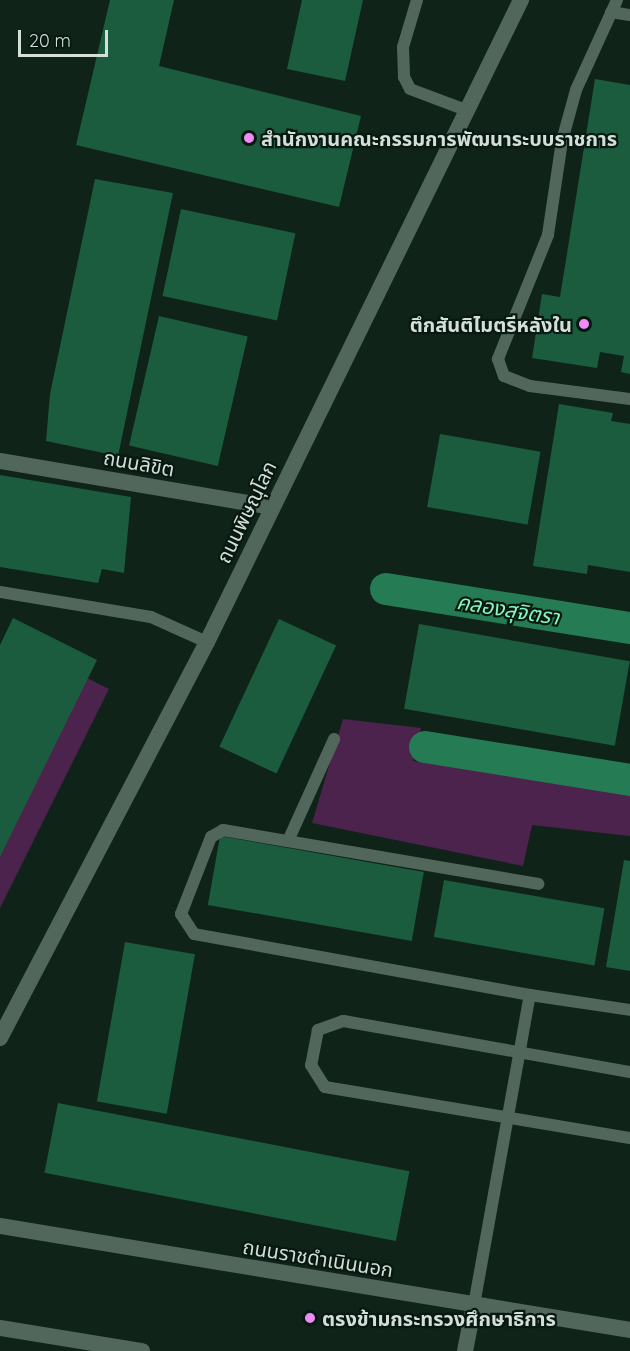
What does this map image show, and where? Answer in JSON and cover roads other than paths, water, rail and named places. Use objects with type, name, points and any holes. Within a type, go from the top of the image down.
[{"type":"main road","name":"ถนนพิษณุโลก","points":[[0,1038],[207,642],[520,0]]},
{"type":"main road","name":"ถนนลิขิต","points":[[0,461],[272,507]]},
{"type":"main road","name":"ถนนราชดำเนินนอก","points":[[0,1226],[630,1330]]},
{"type":"main road","points":[[465,1351],[474,1305]]},
{"type":"main road","points":[[0,1328],[142,1351]]},
{"type":"lane","points":[[417,0],[403,47],[404,77],[411,89],[466,110]]},
{"type":"lane","points":[[616,0],[576,90],[562,141],[548,235],[498,359],[504,376],[530,386],[630,399]]},
{"type":"lane","points":[[611,12],[630,15]]},
{"type":"lane","points":[[0,592],[151,617],[207,642]]},
{"type":"lane","points":[[288,841],[334,739]]},
{"type":"lane","points":[[538,884],[288,841],[216,833],[181,914],[187,929],[530,994],[630,1010]]},
{"type":"lane","points":[[474,1305],[517,1054],[530,994]]},
{"type":"lane","points":[[630,1072],[517,1054],[343,1021],[318,1030],[311,1065],[325,1087],[630,1138]]},
{"type":"waterway","name":"คลองสุจิตรา","points":[[386,589],[630,628]]},
{"type":"waterway","points":[[425,747],[630,780]]},
{"type":"place","name":"สำนักงานคณะกรรมการพัฒนาระบบราชการ","points":[[249,138]]},
{"type":"place","name":"ตึกสันติไมตรีหลังใน","points":[[584,324]]},
{"type":"place","name":"ตรงข้ามกระทรวงศึกษาธิการ","points":[[310,1318]]}]
